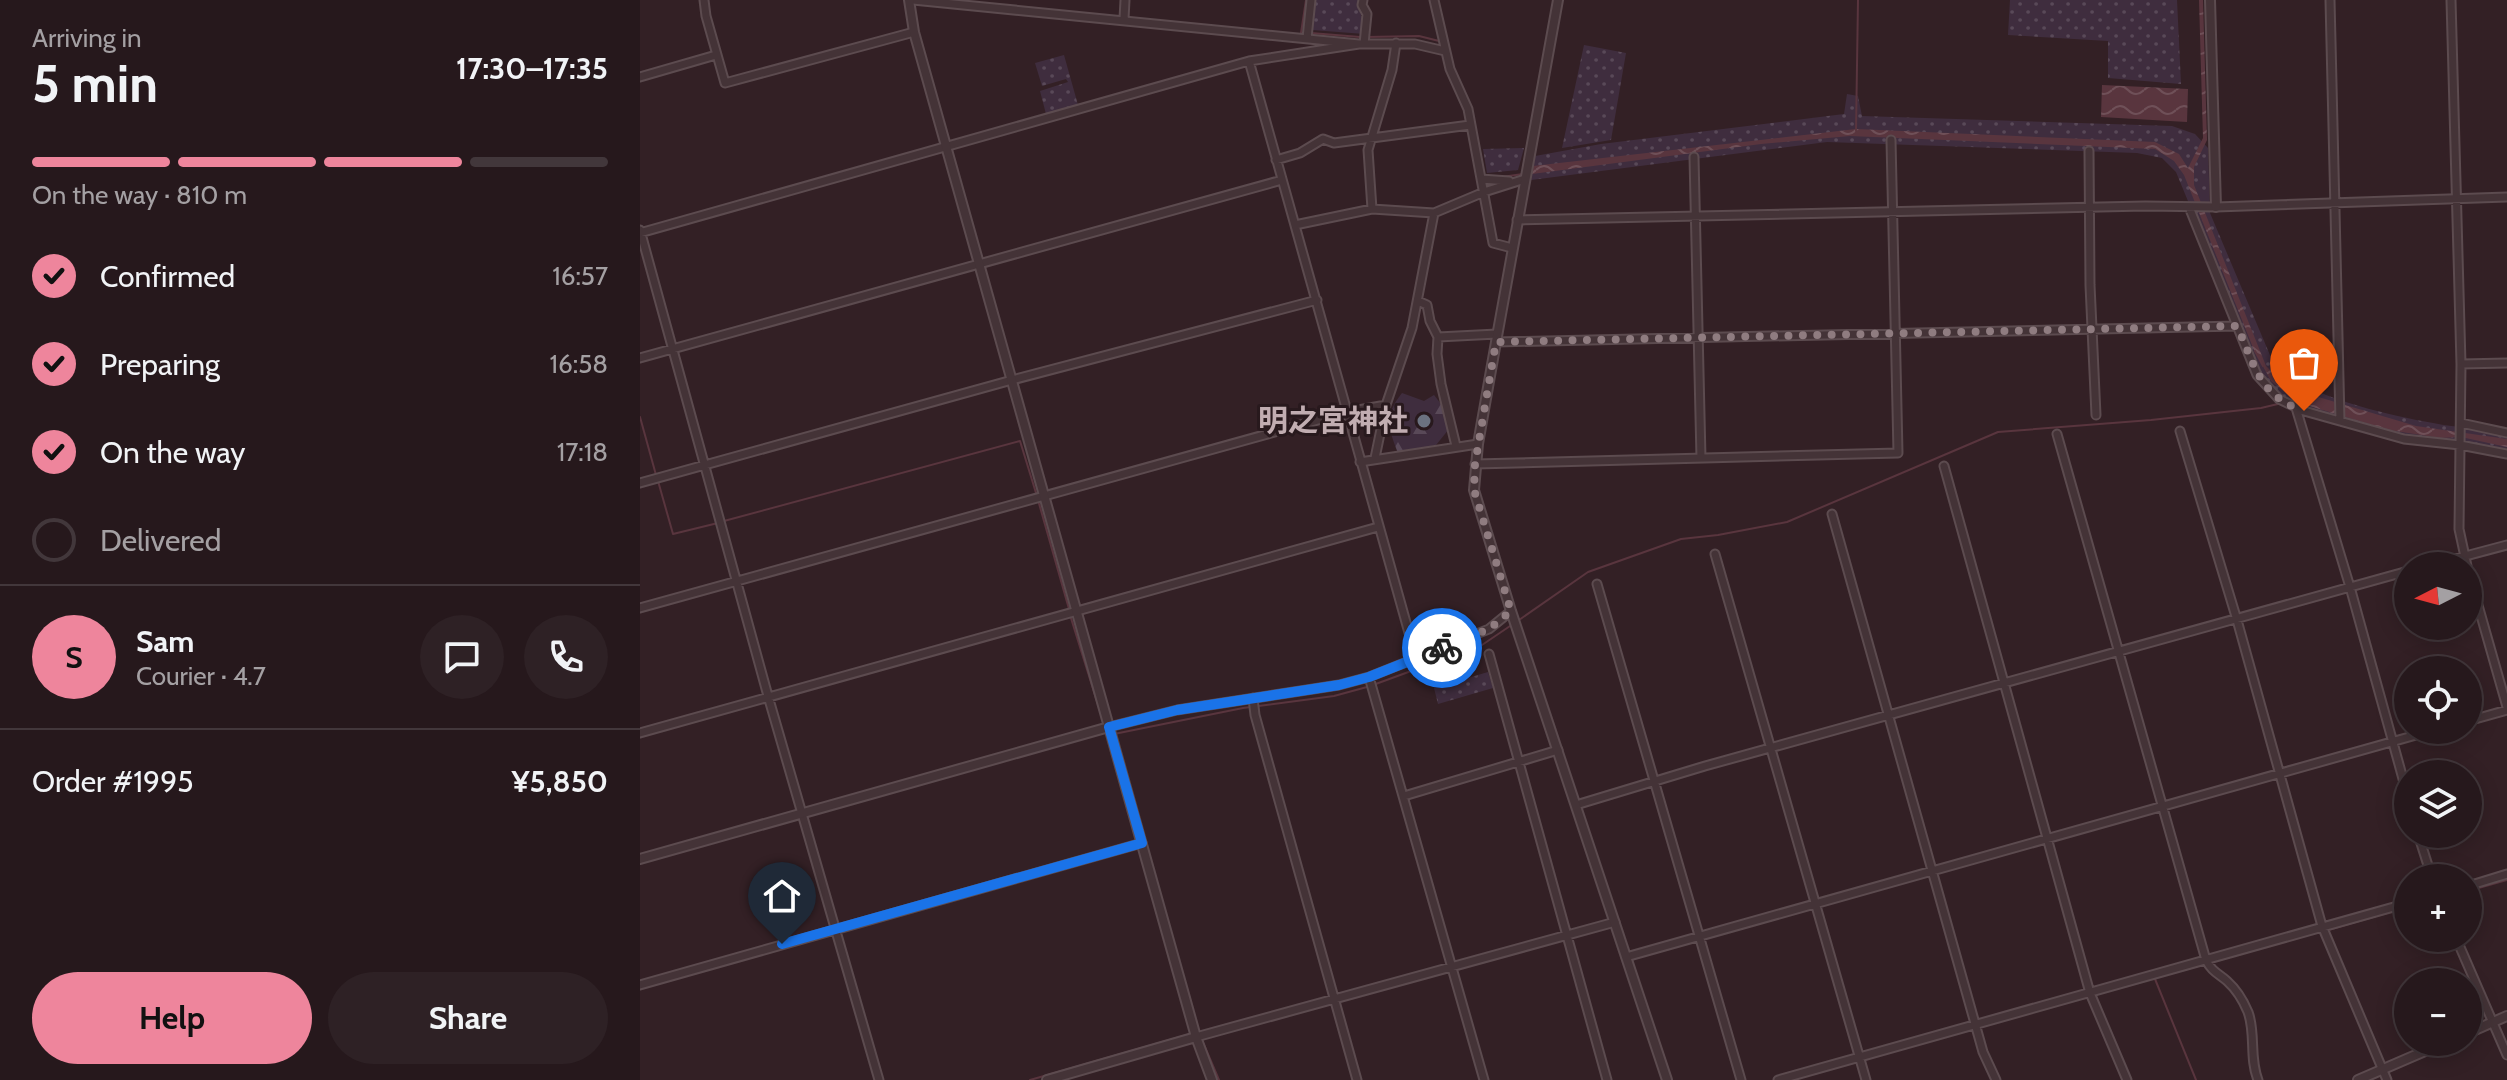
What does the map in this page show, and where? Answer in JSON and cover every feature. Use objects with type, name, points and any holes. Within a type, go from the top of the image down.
[{"type":"street","points":[[704,0],[725,83],[914,32]]},
{"type":"street","points":[[1212,1080],[1196,1037],[978,264],[914,32],[911,0],[1361,44]]},
{"type":"street","points":[[1124,19],[1125,0]]},
{"type":"street","points":[[1307,38],[1311,0]]},
{"type":"street","points":[[1361,44],[1367,14],[1363,0]]},
{"type":"street","points":[[1434,0],[1450,69],[1468,109],[1493,243],[1512,248]]},
{"type":"street","points":[[1558,0],[1529,161],[1522,180],[1478,444],[1476,502],[1667,1080]]},
{"type":"street","points":[[2210,0],[2213,207]]},
{"type":"street","points":[[2330,0],[2340,421]]},
{"type":"street","points":[[2451,0],[2461,364],[2459,529],[2463,552]]},
{"type":"street","points":[[1372,209],[1368,150],[1392,70],[1396,43]]},
{"type":"street","points":[[879,1080],[768,696],[640,232],[1249,61],[1361,44],[1415,44],[1445,51]]},
{"type":"street","points":[[640,77],[716,55]]},
{"type":"street","points":[[1249,61],[1416,658]]},
{"type":"street","points":[[1276,160],[1300,153],[1323,139],[1334,143],[1470,125]]},
{"type":"street","points":[[1475,464],[1898,453],[1891,140]]},
{"type":"street","points":[[2089,151],[2096,415]]},
{"type":"street","points":[[1694,157],[1701,458]]},
{"type":"street","points":[[1481,179],[1488,182],[1522,180]]},
{"type":"street","points":[[640,358],[1282,180]]},
{"type":"street","points":[[1295,225],[1372,209],[1434,213],[1522,180]]},
{"type":"street","points":[[1517,220],[2213,207],[2507,197]]},
{"type":"street","points":[[2191,207],[2257,375],[2279,399],[2296,408],[2404,439],[2507,454]]},
{"type":"street","points":[[1375,458],[1386,405],[1412,328],[1434,213]]},
{"type":"street","points":[[640,483],[1317,300]]},
{"type":"street","points":[[1418,301],[1427,305],[1438,337],[1441,384],[1456,446]]},
{"type":"street","points":[[1438,337],[1699,339],[2237,326]]},
{"type":"street","points":[[2461,364],[2507,363]]},
{"type":"street","points":[[640,608],[1347,412],[1386,405]]},
{"type":"street","points":[[2296,408],[2398,760]]},
{"type":"street","points":[[2461,423],[2507,433]]},
{"type":"street","points":[[2180,431],[2237,620],[2322,926],[2387,1080]]},
{"type":"street","points":[[2057,434],[2206,960],[2211,971],[2226,980],[2240,996],[2250,1016],[2253,1069],[2258,1080]]},
{"type":"street","points":[[1360,462],[1478,444]]},
{"type":"street","points":[[1944,466],[2090,993],[2127,1080]]},
{"type":"street","points":[[1832,514],[1983,1052],[1996,1080]]},
{"type":"street","points":[[640,733],[1378,527]]},
{"type":"street","points":[[2480,552],[2507,545]]},
{"type":"street","points":[[1715,554],[1866,1080]]},
{"type":"street","points":[[1576,805],[2394,575]]},
{"type":"street","points":[[1597,584],[1741,1080]]},
{"type":"street","points":[[640,859],[1177,710],[1339,685],[1369,677],[1489,629],[1511,611]]},
{"type":"street","points":[[2482,619],[2507,709],[2482,717]]},
{"type":"street","points":[[1489,654],[1607,1080]]},
{"type":"street","points":[[1369,677],[1484,1080]]},
{"type":"street","points":[[1253,698],[1255,715],[1357,1080]]},
{"type":"street","points":[[1626,957],[2393,741]]},
{"type":"street","points":[[1404,796],[1558,750]]},
{"type":"street","points":[[640,985],[1142,843]]},
{"type":"street","points":[[2482,882],[2507,874]]},
{"type":"street","points":[[1778,1080],[2394,907]]},
{"type":"street","points":[[1047,1080],[1615,922]]},
{"type":"street","points":[[2462,952],[2507,1055]]},
{"type":"street","points":[[2482,1027],[2507,1016]]},
{"type":"street","points":[[2358,1080],[2414,1056]]},
{"type":"green space","points":[[1315,0],[1359,0],[1365,34],[1312,30]]},
{"type":"green space","points":[[2010,0],[2177,0],[2181,84],[2108,78],[2108,41],[2008,35]]},
{"type":"green space","points":[[1584,45],[1626,53],[1611,140],[1562,148]]},
{"type":"green space","points":[[1064,55],[1078,105],[1046,114],[1040,91],[1068,82],[1066,79],[1042,86],[1035,63]]},
{"type":"green space","points":[[1847,94],[1858,96],[1862,116],[2172,126],[2195,134],[2208,148],[2210,213],[2275,367],[2290,378],[2328,396],[2372,410],[2442,425],[2507,433],[2507,454],[2430,443],[2287,403],[2263,383],[2176,172],[2162,158],[2137,153],[1827,142],[1531,180],[1535,156],[1601,144],[1844,114]]},
{"type":"green space","points":[[1524,148],[1518,170],[1487,173],[1483,149]]},
{"type":"green space","points":[[1402,393],[1424,401],[1434,395],[1441,404],[1449,429],[1436,445],[1398,453],[1390,415]]},
{"type":"green space","points":[[1488,672],[1493,688],[1438,704],[1434,688]]},
{"type":"water","points":[[2199,0],[2203,0],[2207,140],[2194,167],[2194,185],[2266,366],[2288,388],[2416,426],[2507,439],[2507,447],[2461,437],[2440,438],[2389,430],[2296,402],[2271,381],[2254,350],[2184,175],[2174,161],[2155,149],[1850,136],[1761,144],[1532,174],[1533,166],[1856,129],[2155,142],[2179,154],[2188,168],[2203,138]]},
{"type":"water","points":[[2102,85],[2188,89],[2187,122],[2101,117]]},
{"type":"waterway","points":[[1304,33],[1301,33],[1306,0]]},
{"type":"waterway","points":[[1856,131],[1858,0]]},
{"type":"waterway","points":[[1444,29],[1451,57]]},
{"type":"waterway","points":[[1311,33],[1360,37]]},
{"type":"waterway","points":[[1366,37],[1419,36],[1439,41]]},
{"type":"waterway","points":[[1502,177],[1523,174]]},
{"type":"waterway","points":[[2216,250],[2223,270]]},
{"type":"waterway","points":[[2255,351],[2263,366]]},
{"type":"waterway","points":[[1519,620],[1588,572],[1681,539],[1787,522],[1998,432],[2151,420],[2282,403]]},
{"type":"waterway","points":[[640,417],[656,475]]},
{"type":"waterway","points":[[724,521],[1020,441],[1036,493]]},
{"type":"waterway","points":[[658,481],[673,534],[718,523]]},
{"type":"waterway","points":[[1038,500],[1069,609]]},
{"type":"waterway","points":[[1070,615],[1104,724]]},
{"type":"waterway","points":[[1373,685],[1482,645],[1513,624]]},
{"type":"waterway","points":[[1114,734],[1243,708],[1334,696],[1367,687]]},
{"type":"waterway","points":[[2482,887],[2507,880]]},
{"type":"waterway","points":[[2328,930],[2394,911]]},
{"type":"waterway","points":[[2166,975],[2322,931]]},
{"type":"waterway","points":[[2155,979],[2196,1080]]},
{"type":"waterway","points":[[1030,1080],[1190,1034]]},
{"type":"waterway","points":[[1202,1040],[1219,1080]]},
{"type":"way so far","points":[[1442,648],[1489,629],[1511,611],[1474,490],[1475,464],[1496,342],[2237,326],[2257,375],[2279,399],[2304,411]]},
{"type":"place","name":"明之宮神社","points":[[1424,421]]},
{"type":"route","points":[[782,944],[1142,843],[1109,727],[1177,710],[1339,685],[1369,677],[1442,648]]}]
